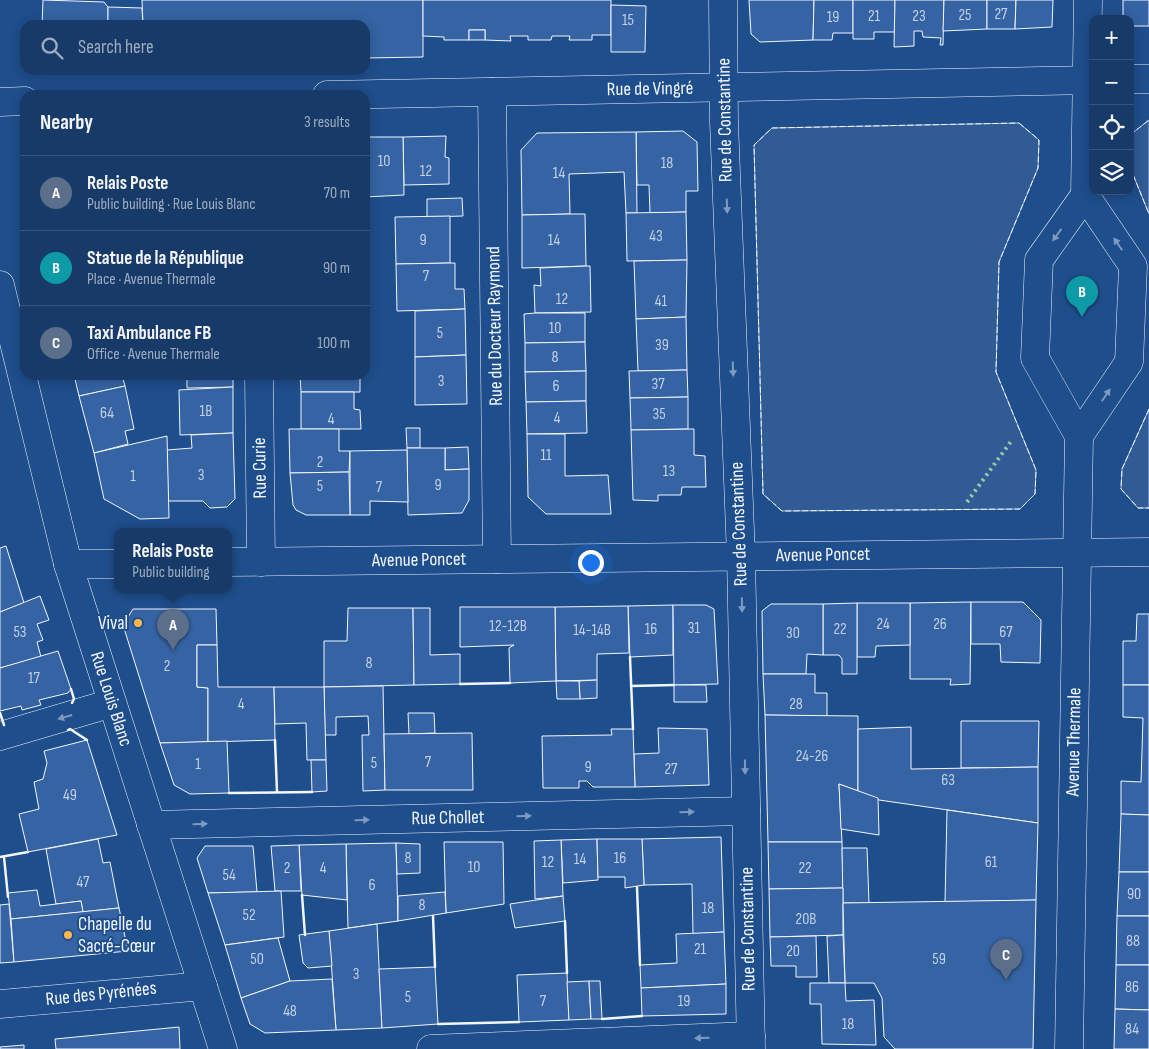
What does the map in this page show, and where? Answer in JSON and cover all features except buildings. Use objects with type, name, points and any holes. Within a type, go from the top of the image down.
[{"type":"street","name":"Rue de Constantine","points":[[723,0],[723,88],[741,556],[751,1043]]},
{"type":"street","points":[[1088,0],[1090,60]]},
{"type":"street","points":[[1134,79],[1149,79]]},
{"type":"street","name":"Rue de Vingré","points":[[370,94],[1089,80]]},
{"type":"street","name":"Rue du Docteur Raymond","points":[[492,92],[497,559]]},
{"type":"street","points":[[0,102],[20,101]]},
{"type":"street","points":[[1079,436],[1129,362],[1133,266],[1085,195],[1089,103]]},
{"type":"street","name":"Avenue Thermale","points":[[1069,1049],[1079,436],[1035,358],[1039,260],[1085,195]]},
{"type":"street","name":"Rue Louis Blanc","points":[[0,285],[8,356],[68,564],[223,1049]]},
{"type":"street","name":"Rue Curie","points":[[259,380],[261,562]]},
{"type":"street","name":"Avenue Poncet","points":[[232,562],[1149,552]]},
{"type":"street","points":[[68,564],[114,564]]},
{"type":"street","points":[[0,736],[112,703]]},
{"type":"street","name":"Rue Chollet","points":[[151,825],[746,811]]},
{"type":"street","name":"Rue des Pyrénées","points":[[0,1004],[202,986]]},
{"type":"street","points":[[430,1049],[751,1043]]},
{"type":"shaded area","points":[[1149,120],[1149,214],[1134,177],[1134,132]]},
{"type":"shaded area","points":[[1019,123],[1039,140],[1038,168],[999,262],[996,372],[1036,470],[1035,494],[1020,509],[782,511],[763,494],[754,145],[772,128]]},
{"type":"shaded area","points":[[1149,409],[1149,508],[1138,508],[1121,489],[1122,469]]},
{"type":"hedge","points":[[967,502],[1012,440]]},
{"type":"fence","points":[[1134,132],[1149,120]]},
{"type":"fence","points":[[1019,123],[1039,140],[1038,168],[999,262],[996,372],[1036,470],[1035,494],[1020,509],[782,511],[763,494],[754,145],[772,128],[1019,123]]},
{"type":"fence","points":[[1134,177],[1149,214]]},
{"type":"fence","points":[[1149,409],[1122,469],[1121,489],[1138,508],[1149,508]]},
{"type":"wall","points":[[630,657],[633,729]]},
{"type":"wall","points":[[460,684],[510,683]]},
{"type":"wall","points":[[631,686],[674,685]]},
{"type":"wall","points":[[71,689],[74,699],[72,703]]},
{"type":"wall","points":[[0,713],[4,725]]},
{"type":"wall","points":[[68,730],[70,729],[87,740]]},
{"type":"wall","points":[[275,740],[277,792]]},
{"type":"wall","points":[[229,793],[312,792]]},
{"type":"wall","points":[[0,857],[28,852]]},
{"type":"wall","points":[[4,857],[8,897]]},
{"type":"wall","points":[[637,887],[640,965]]},
{"type":"wall","points":[[302,895],[305,935]]},
{"type":"wall","points":[[433,916],[435,967]]},
{"type":"wall","points":[[565,921],[567,973]]},
{"type":"wall","points":[[602,1019],[642,1016]]},
{"type":"wall","points":[[438,1024],[519,1022]]},
{"type":"place","name":"Statue de la République","points":[[1082,317]]},
{"type":"place","name":"Vival","points":[[138,623]]},
{"type":"place","name":"Relais Poste","points":[[173,650]]},
{"type":"place","name":"Chapelle du Sacré-Cœur","points":[[68,935]]},
{"type":"place","name":"Taxi Ambulance FB","points":[[1006,980]]}]
